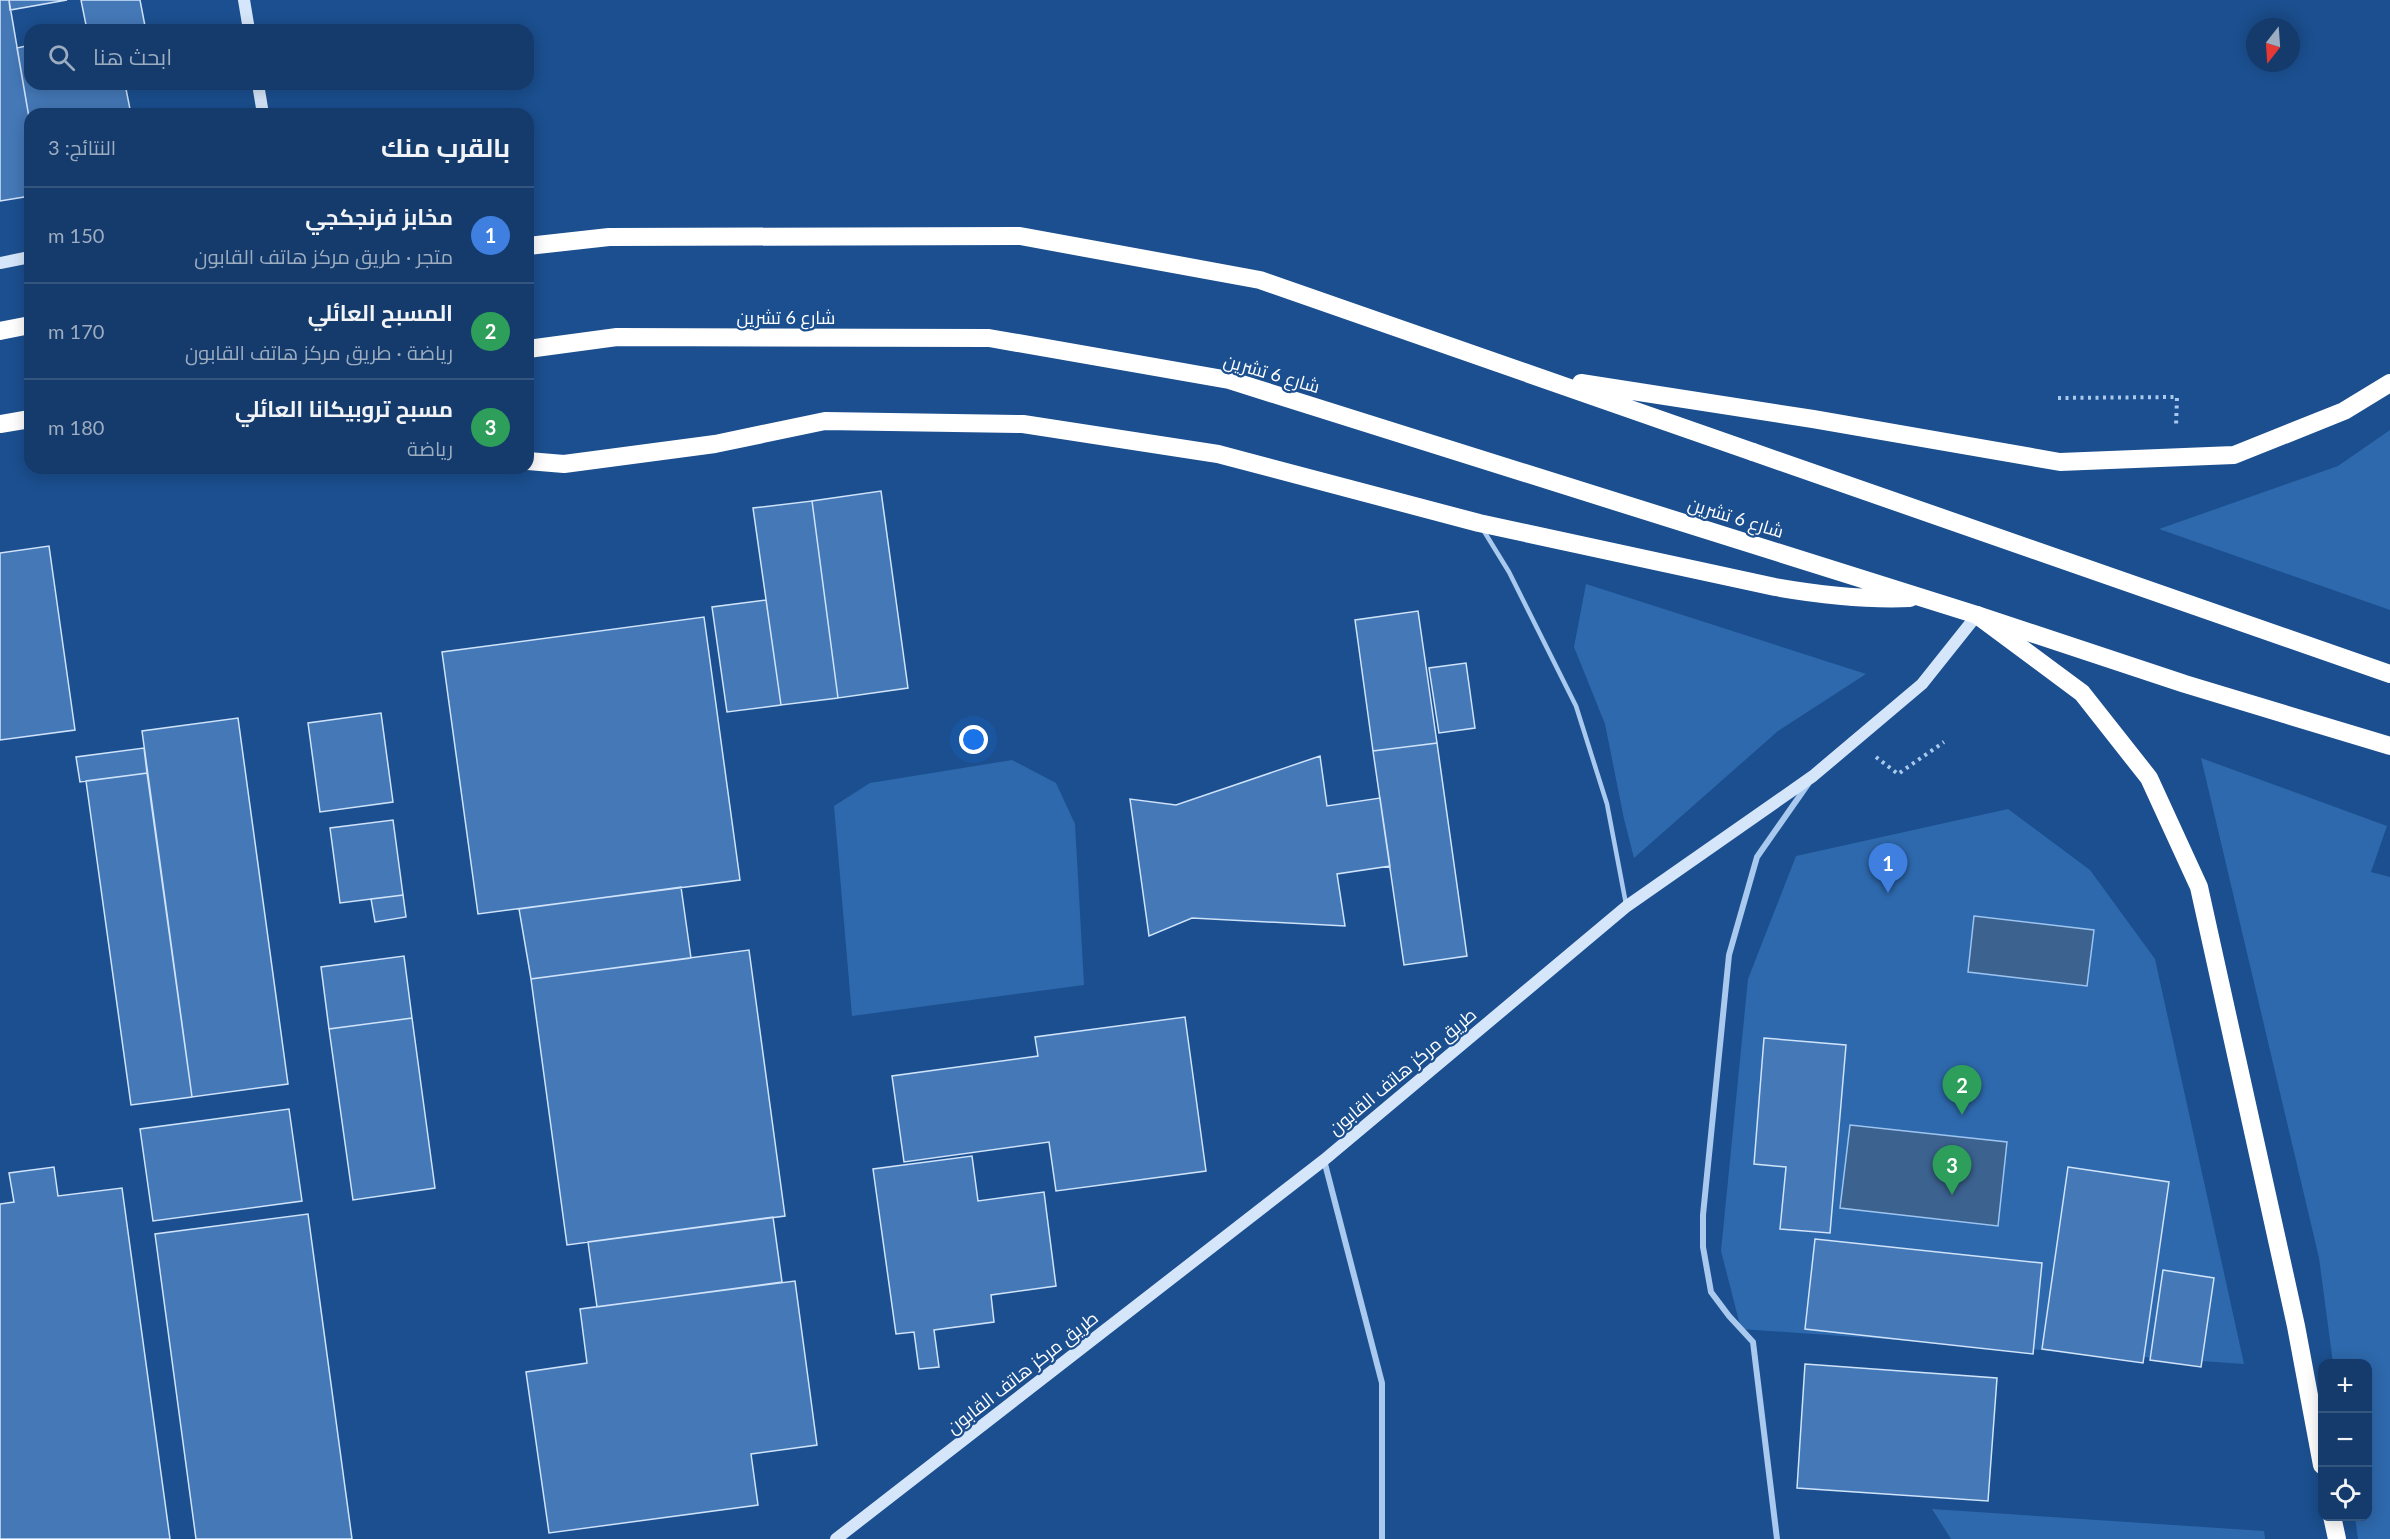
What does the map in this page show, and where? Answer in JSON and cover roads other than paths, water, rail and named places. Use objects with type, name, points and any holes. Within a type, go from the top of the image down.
[{"type":"highway","points":[[534,245],[609,237],[1020,236],[1260,280],[2390,674]]},
{"type":"highway","points":[[0,331],[24,326]]},
{"type":"highway","name":"شارع 6 تشرين","points":[[534,348],[617,337],[989,338],[1217,378],[1923,597],[2185,684],[2390,748]]},
{"type":"highway","points":[[1536,376],[1813,419],[2060,462],[2235,455],[2344,411],[2390,383]]},
{"type":"highway","points":[[0,424],[24,420]]},
{"type":"highway","points":[[534,462],[564,464],[715,444],[825,421],[1023,424],[1218,454],[1479,523],[1824,596],[1874,599],[1923,597]]},
{"type":"highway","points":[[1977,615],[2082,693],[2149,778],[2199,886],[2296,1326],[2318,1444]]},
{"type":"highway","points":[[2333,1521],[2337,1539]]},
{"type":"main road","points":[[244,0],[248,24]]},
{"type":"main road","points":[[259,90],[262,108]]},
{"type":"main road","points":[[0,263],[24,258]]},
{"type":"main road","name":"طريق مركز هاتف القابون","points":[[836,1539],[1324,1160],[1626,906],[1814,776],[1922,684],[1977,615]]},
{"type":"street","points":[[1777,1539],[1754,1342],[1729,1316],[1711,1292],[1703,1247],[1703,1215],[1729,955],[1757,857],[1814,776]]},
{"type":"street","points":[[1324,1160],[1382,1383],[1382,1539]]},
{"type":"lane","points":[[1479,523],[1509,572],[1576,706],[1607,804],[1626,906]]},
{"type":"place","name":"مخابز فرنجكجي","points":[[1888,893]]},
{"type":"place","name":"المسبح العائلي","points":[[1962,1115]]},
{"type":"place","name":"مسبح تروبيكانا العائلي","points":[[1952,1195]]}]
